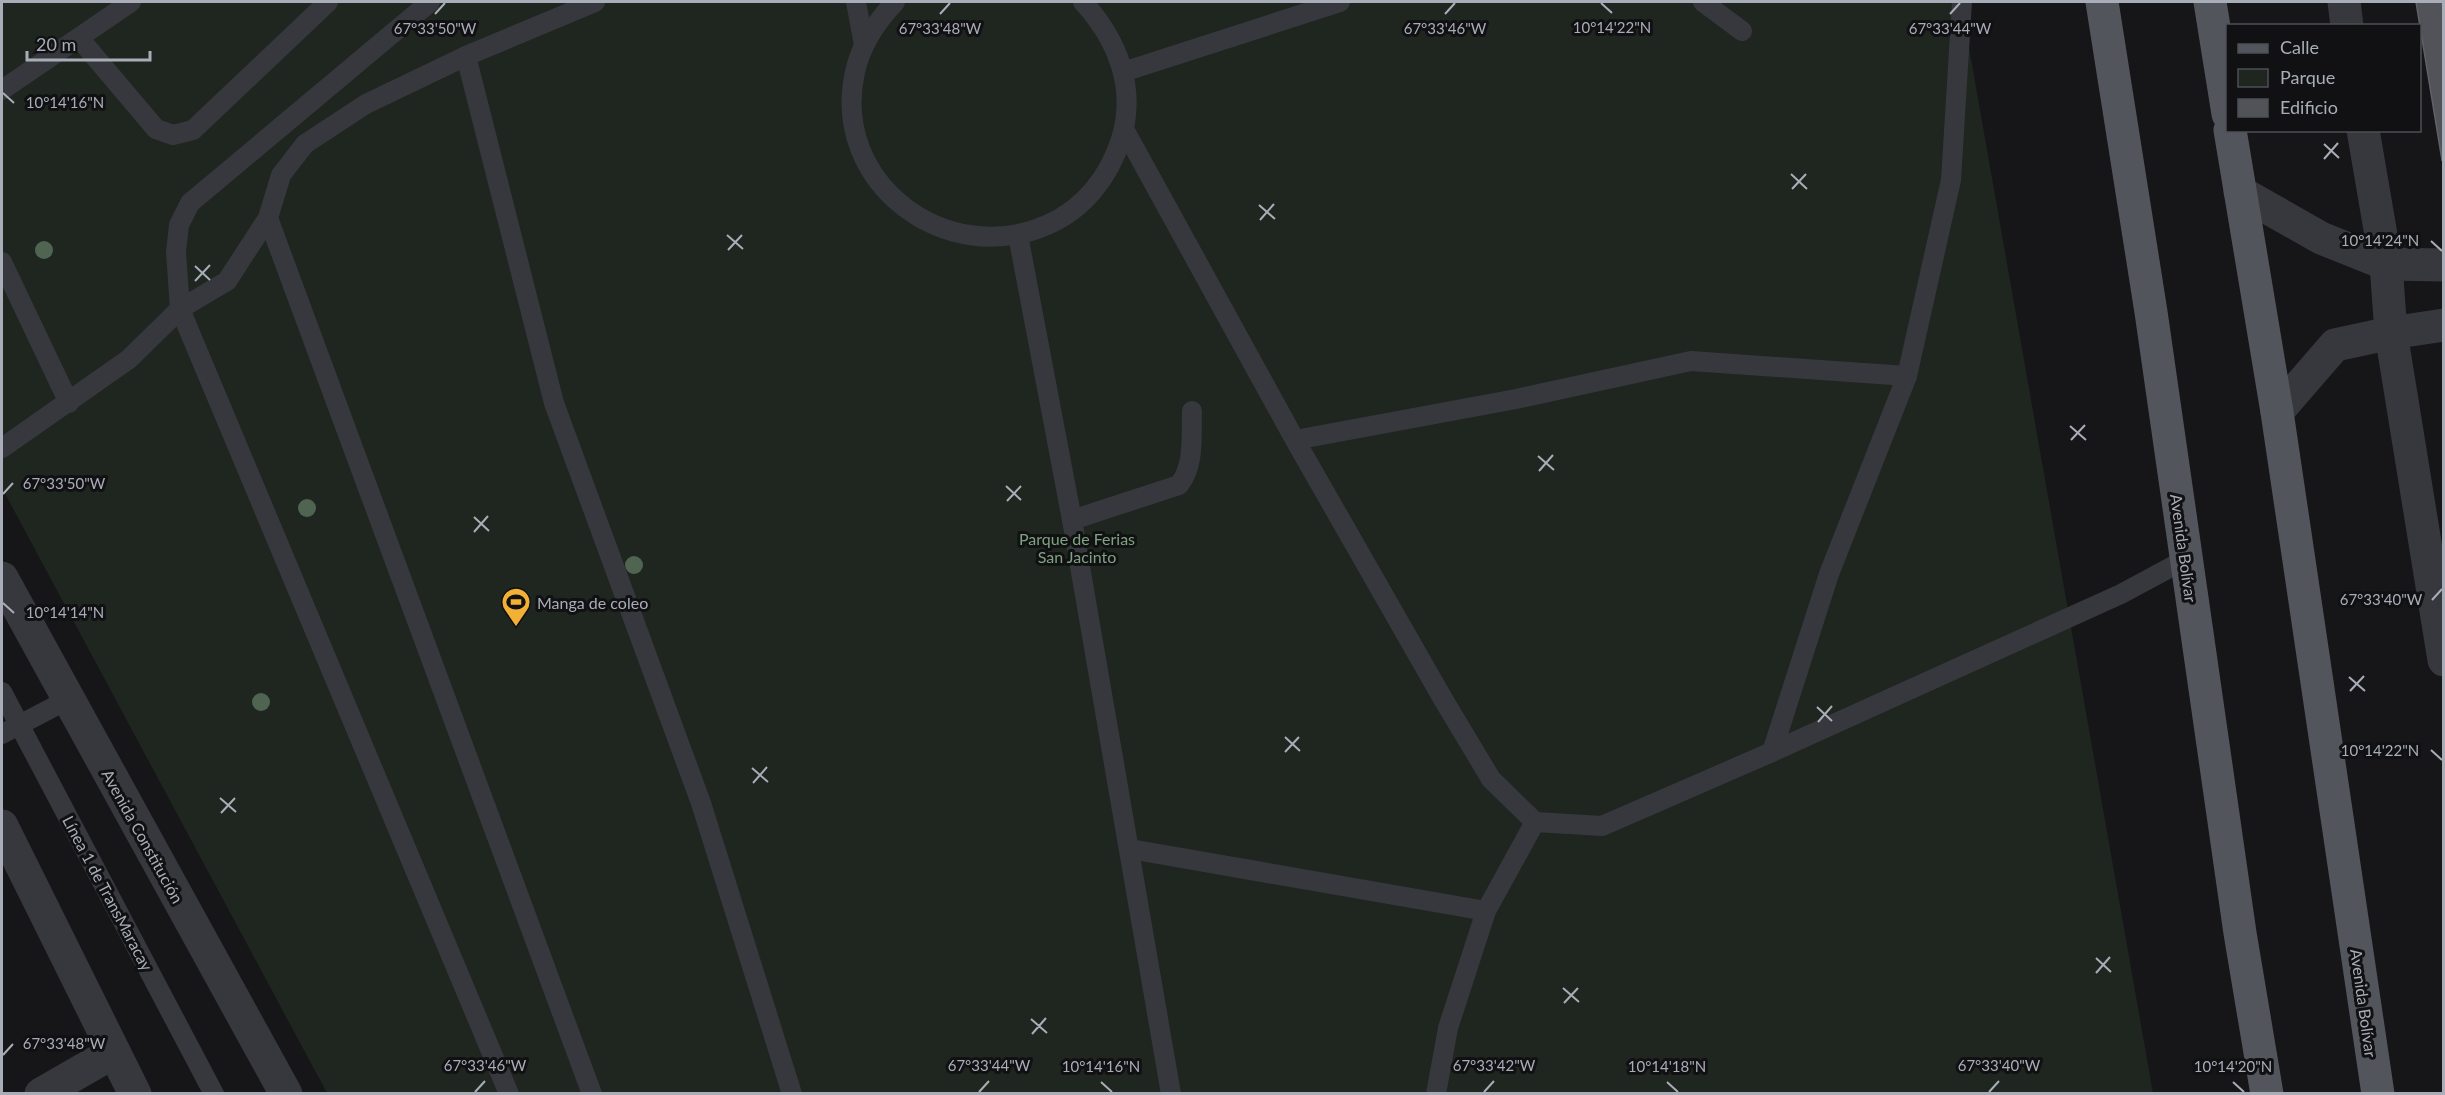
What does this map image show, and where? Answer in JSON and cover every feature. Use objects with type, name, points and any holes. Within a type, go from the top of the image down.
[{"type":"main road","name":"Avenida Bolívar","points":[[2102,2],[2151,312],[2240,933],[2267,1094]]},
{"type":"main road","points":[[2210,2],[2226,102]]},
{"type":"main road","name":"Avenida Bolívar","points":[[2230,132],[2277,412],[2378,1094]]},
{"type":"street","points":[[2344,2],[2347,24]]},
{"type":"street","points":[[2363,132],[2386,264],[2391,333],[2444,660]]},
{"type":"street","points":[[2240,192],[2321,238],[2386,264],[2444,265]]},
{"type":"street","points":[[2277,412],[2335,345],[2444,325]]},
{"type":"street","name":"Avenida Constitución","points":[[2,578],[67,700],[286,1094]]},
{"type":"street","points":[[2,826],[135,1094]]},
{"type":"street","points":[[41,1094],[114,1052]]},
{"type":"lane","points":[[2,90],[131,2]]},
{"type":"lane","points":[[80,38],[156,129],[173,135],[193,130],[328,2]]},
{"type":"lane","points":[[430,2],[190,203],[179,225],[176,252],[180,309],[509,1094]]},
{"type":"lane","points":[[2,448],[129,359],[180,309],[226,281],[268,219],[282,175],[305,144],[366,104],[466,56],[595,2]]},
{"type":"lane","points":[[856,2],[864,45]]},
{"type":"lane","points":[[895,2],[878,20],[864,45],[855,72],[852,100],[855,130],[864,158],[879,182],[906,209],[922,220],[949,232],[977,238],[1005,238],[1033,231],[1060,220],[1083,203],[1102,181],[1111,165],[1124,129],[1127,101],[1123,72],[1115,46],[1100,20],[1083,2]]},
{"type":"lane","points":[[1123,72],[1340,2]]},
{"type":"lane","points":[[1703,2],[1742,31]]},
{"type":"lane","points":[[1772,752],[1829,574],[1907,376],[1951,180],[1962,2]]},
{"type":"lane","points":[[466,56],[554,402],[701,803],[792,1094]]},
{"type":"lane","points":[[1124,129],[1295,440],[1491,778],[1535,822],[1602,825],[1772,752],[2121,594],[2186,559]]},
{"type":"lane","points":[[268,219],[592,1094]]},
{"type":"lane","points":[[1018,235],[1072,520],[1130,849],[1170,1094]]},
{"type":"lane","points":[[2,262],[69,403]]},
{"type":"lane","points":[[1295,440],[1516,399],[1691,361],[1907,376]]},
{"type":"lane","points":[[1072,520],[1179,485],[1187,475],[1190,463],[1192,411]]},
{"type":"lane","name":"Línea 1 de TransMaracay","points":[[2,692],[10,729],[214,1094]]},
{"type":"lane","points":[[10,729],[67,700]]},
{"type":"lane","points":[[1436,1094],[1448,1028],[1486,911],[1535,822]]},
{"type":"lane","points":[[1130,849],[1486,911]]},
{"type":"green space","name":"Parque de Ferias San Jacinto","points":[[2,2],[1961,2],[2153,1093],[327,1093],[2,488]]},
{"type":"building","points":[[2416,2],[2444,2],[2444,159],[2442,160],[2421,24]]},
{"type":"place","name":"Manga de coleo","points":[[516,628]]}]
